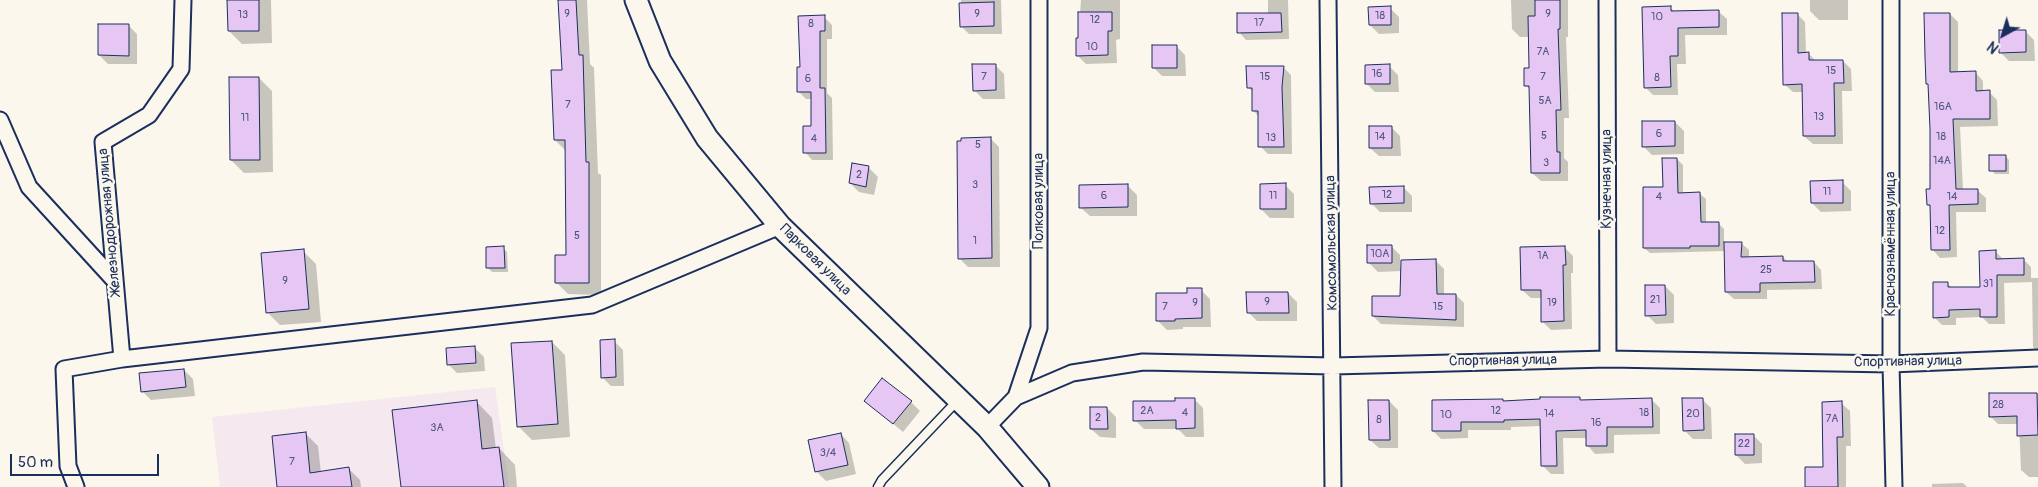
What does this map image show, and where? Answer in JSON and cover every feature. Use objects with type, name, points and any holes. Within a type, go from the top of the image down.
[{"type":"main road","name":"Парковая улица","points":[[636,0],[660,61],[707,138],[780,226],[987,426],[1038,487]]},
{"type":"street","name":"Железнодорожная улица","points":[[122,359],[103,142],[149,115],[181,69],[183,0]]},
{"type":"street","name":"Полковая улица","points":[[1016,397],[1039,328],[1038,0]]},
{"type":"street","name":"Комсомольская улица","points":[[1328,0],[1333,487]]},
{"type":"street","name":"Кузнечная улица","points":[[1606,0],[1608,359]]},
{"type":"street","name":"Краснознамённая улица","points":[[1891,0],[1891,364],[1894,487]]},
{"type":"street","points":[[0,120],[29,187],[115,281]]},
{"type":"street","points":[[76,487],[68,466],[64,369],[122,359],[592,305],[780,226]]},
{"type":"street","name":"Спортивная улица","points":[[987,426],[1016,397],[1072,373],[1143,362],[1333,366],[1608,359],[1891,364],[2038,358]]},
{"type":"lane","points":[[878,487],[882,480],[958,400]]},
{"type":"shaded area","points":[[495,387],[509,487],[220,487],[212,417]]},
{"type":"building","points":[[227,0],[259,0],[259,31],[228,31]]},
{"type":"building","points":[[558,0],[576,0],[579,55],[583,55],[586,162],[589,162],[589,283],[555,283],[555,255],[566,255],[565,140],[554,140],[551,70],[562,70]]},
{"type":"building","points":[[1535,0],[1560,0],[1560,29],[1558,29],[1561,110],[1556,110],[1557,152],[1560,152],[1560,173],[1531,173],[1529,86],[1524,86],[1524,68],[1529,68],[1528,16],[1535,16]]},
{"type":"building","points":[[994,2],[994,26],[960,27],[959,3]]},
{"type":"building","points":[[1391,6],[1391,25],[1369,25],[1368,7]]},
{"type":"building","points":[[1671,6],[1671,11],[1719,10],[1719,27],[1678,28],[1678,56],[1670,56],[1671,87],[1644,88],[1642,7]]},
{"type":"building","points":[[1078,12],[1112,12],[1112,31],[1108,31],[1108,55],[1076,56]]},
{"type":"building","points":[[1237,13],[1281,13],[1282,32],[1237,33]]},
{"type":"building","points":[[1782,13],[1798,13],[1798,53],[1809,52],[1809,60],[1843,60],[1844,83],[1834,83],[1835,136],[1803,136],[1802,84],[1783,85]]},
{"type":"building","points":[[1924,13],[1950,13],[1950,72],[1976,71],[1976,91],[1990,90],[1990,119],[1953,119],[1956,189],[1978,189],[1978,204],[1949,205],[1950,250],[1931,250],[1930,205],[1927,205],[1926,189],[1930,189],[1930,129],[1928,84],[1926,84]]},
{"type":"building","points":[[825,15],[825,31],[820,31],[820,88],[825,88],[826,153],[803,153],[803,126],[811,126],[811,92],[797,92],[797,67],[800,67],[798,16]]},
{"type":"building","points":[[98,24],[129,24],[129,56],[98,55]]},
{"type":"building","points":[[1999,30],[2026,30],[2026,52],[1999,53]]},
{"type":"building","points":[[1152,45],[1177,45],[1177,68],[1152,68]]},
{"type":"building","points":[[972,64],[996,64],[996,90],[973,91]]},
{"type":"building","points":[[1390,64],[1390,84],[1365,84],[1365,65]]},
{"type":"building","points":[[1246,66],[1284,66],[1282,87],[1284,147],[1258,147],[1258,111],[1252,111],[1252,88],[1247,88]]},
{"type":"building","points":[[229,77],[259,77],[260,160],[230,160]]},
{"type":"building","points":[[1642,121],[1675,121],[1675,146],[1642,147]]},
{"type":"building","points":[[1369,126],[1392,126],[1392,148],[1369,148]]},
{"type":"building","points":[[991,137],[992,258],[958,259],[957,141],[961,141],[961,138]]},
{"type":"building","points":[[1989,155],[2006,155],[2006,171],[1989,171]]},
{"type":"building","points":[[1662,158],[1677,158],[1678,193],[1700,192],[1701,222],[1719,222],[1719,246],[1643,248],[1643,187],[1663,187]]},
{"type":"building","points":[[852,163],[869,166],[866,187],[849,183]]},
{"type":"building","points":[[1843,180],[1843,203],[1811,203],[1810,181]]},
{"type":"building","points":[[1286,183],[1286,209],[1260,209],[1260,184]]},
{"type":"building","points":[[1128,184],[1128,207],[1079,208],[1079,185]]},
{"type":"building","points":[[1404,186],[1404,203],[1370,204],[1369,187]]},
{"type":"building","points":[[1724,242],[1742,242],[1741,257],[1783,256],[1783,261],[1814,261],[1815,282],[1760,283],[1760,292],[1725,292]]},
{"type":"building","points":[[1367,245],[1392,245],[1392,263],[1367,263]]},
{"type":"building","points":[[504,246],[505,268],[486,268],[486,247]]},
{"type":"building","points":[[1565,246],[1566,265],[1563,265],[1564,321],[1541,322],[1541,290],[1521,290],[1520,247]]},
{"type":"building","points":[[304,249],[309,309],[266,313],[261,253]]},
{"type":"building","points":[[1996,250],[1996,259],[2024,258],[2024,275],[1997,275],[1997,317],[1980,317],[1980,309],[1949,310],[1949,317],[1933,318],[1933,282],[1948,282],[1948,287],[1980,287],[1979,251]]},
{"type":"building","points":[[1436,259],[1437,294],[1456,294],[1456,320],[1372,316],[1372,296],[1400,296],[1401,260]]},
{"type":"building","points":[[1645,285],[1665,285],[1666,315],[1645,316]]},
{"type":"building","points":[[1187,288],[1202,288],[1202,318],[1156,321],[1156,293],[1187,293]]},
{"type":"building","points":[[1246,292],[1288,292],[1289,313],[1247,313]]},
{"type":"building","points":[[615,339],[616,377],[601,378],[600,340]]},
{"type":"building","points":[[552,341],[558,424],[517,427],[511,343]]},
{"type":"building","points":[[475,346],[476,363],[447,365],[446,348]]},
{"type":"building","points":[[184,369],[186,387],[141,392],[139,373]]},
{"type":"building","points":[[882,378],[912,401],[893,424],[864,401]]},
{"type":"building","points":[[1989,393],[2037,393],[2038,435],[2017,436],[2017,416],[1989,417]]},
{"type":"building","points":[[1540,397],[1580,397],[1580,400],[1652,398],[1653,427],[1607,427],[1607,446],[1586,446],[1586,430],[1556,431],[1557,466],[1541,466],[1540,419],[1504,420],[1504,422],[1461,422],[1461,431],[1432,431],[1432,400],[1503,399],[1503,401],[1540,399]]},
{"type":"building","points":[[1175,398],[1195,398],[1195,428],[1176,429],[1176,420],[1133,421],[1133,401],[1175,401]]},
{"type":"building","points":[[1682,398],[1703,398],[1704,430],[1683,431]]},
{"type":"building","points":[[477,400],[482,449],[499,447],[504,487],[401,487],[392,410]]},
{"type":"building","points":[[1368,400],[1389,400],[1390,440],[1369,440]]},
{"type":"building","points":[[1842,401],[1843,437],[1837,437],[1838,487],[1805,487],[1805,467],[1823,467],[1822,402]]},
{"type":"building","points":[[1090,407],[1107,407],[1108,429],[1090,429]]},
{"type":"building","points":[[306,432],[310,473],[349,467],[352,487],[277,487],[272,436]]},
{"type":"building","points":[[841,433],[848,465],[815,472],[808,440]]},
{"type":"building","points":[[1735,434],[1754,434],[1754,455],[1735,455]]}]
